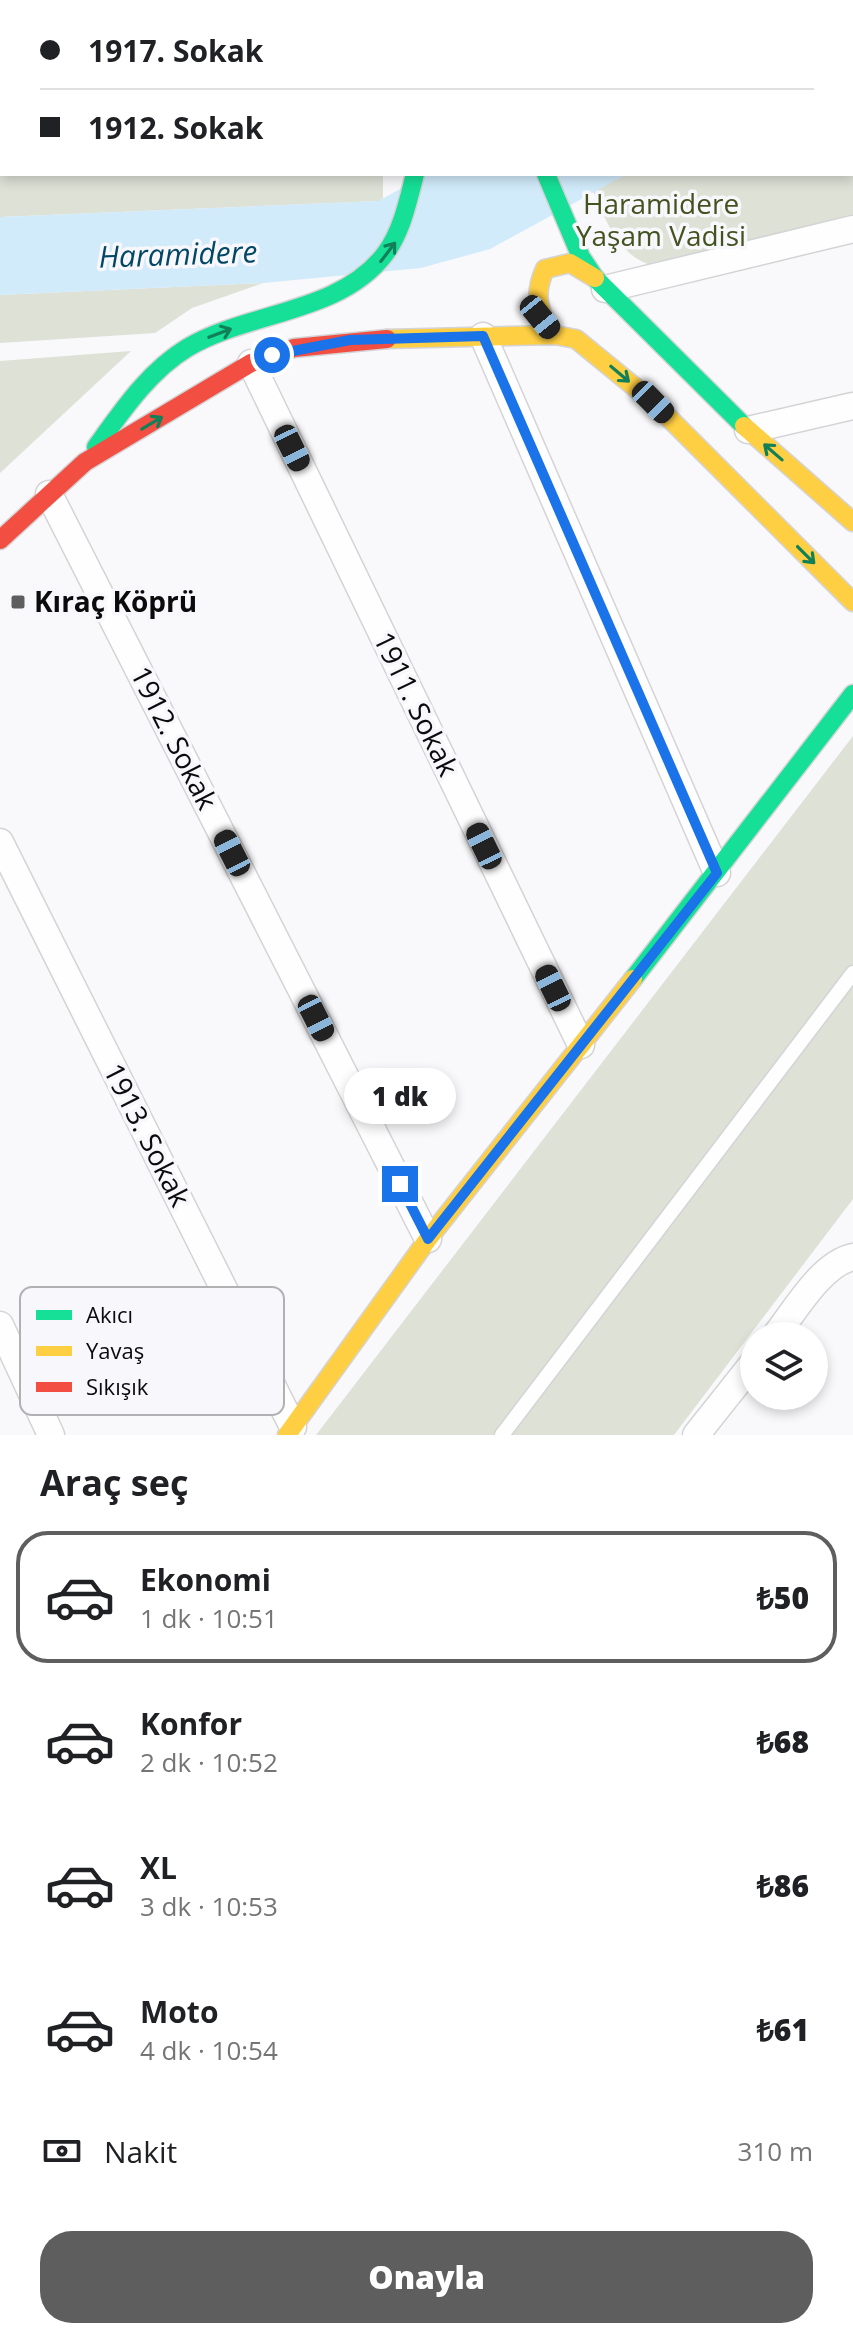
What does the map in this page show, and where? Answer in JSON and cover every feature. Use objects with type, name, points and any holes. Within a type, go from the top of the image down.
[{"type":"main road","points":[[547,176],[581,257],[600,283]]},
{"type":"main road","points":[[85,462],[142,386],[199,341],[337,293],[364,279],[398,239],[412,179]]},
{"type":"main road","points":[[555,335],[540,317],[536,304],[537,286],[545,269],[570,263],[580,266],[600,283],[748,430],[853,522]]},
{"type":"main road","points":[[0,540],[85,462],[251,363],[294,348],[350,340],[555,335],[576,339],[653,402],[853,602]]},
{"type":"main road","points":[[290,1431],[428,1239],[717,873],[853,694]]},
{"type":"street","points":[[600,283],[853,229]]},
{"type":"street","points":[[483,336],[717,873]]},
{"type":"street","name":"1911. Sokak","points":[[251,363],[581,1045]]},
{"type":"street","points":[[748,430],[853,406]]},
{"type":"street","name":"1912. Sokak","points":[[49,494],[428,1239]]},
{"type":"street","name":"1913. Sokak","points":[[0,842],[219,1287]]},
{"type":"street","points":[[786,1322],[841,1260],[853,1257]]},
{"type":"street","points":[[0,1325],[13,1379]]},
{"type":"street","points":[[696,1435],[740,1380]]},
{"type":"street","points":[[37,1415],[51,1435]]},
{"type":"lane","points":[[502,1435],[853,973]]},
{"type":"green space","points":[[0,176],[383,176],[383,198],[379,201],[0,217]]},
{"type":"green space","name":"Haramidere Yaşam Vadisi","points":[[623,176],[853,176],[853,215],[657,267],[633,256],[616,238],[593,191]]},
{"type":"green space","points":[[263,283],[192,308],[155,333],[0,343],[0,295]]},
{"type":"green space","points":[[131,351],[0,473],[0,361]]},
{"type":"green space","points":[[853,736],[853,1199],[760,1322],[740,1322],[740,1348],[674,1435],[316,1435]]},
{"type":"water","name":"Haramidere","points":[[424,176],[623,176],[490,249],[421,268],[263,283],[0,295],[0,217],[378,201]]},
{"type":"traffic: fast","points":[[96,447],[148,380],[187,348],[238,326],[318,300],[366,274],[385,254],[396,236],[414,176]]},
{"type":"traffic: fast","points":[[547,176],[581,257],[595,278],[744,426]]},
{"type":"traffic: fast","points":[[633,979],[853,694]]},
{"type":"traffic: slow","points":[[555,335],[539,304],[539,287],[545,269],[570,263],[595,278]]},
{"type":"traffic: slow","points":[[387,339],[555,335],[576,339],[653,402],[853,602]]},
{"type":"traffic: slow","points":[[744,426],[853,522]]},
{"type":"traffic: slow","points":[[287,1435],[428,1239],[633,979]]},
{"type":"traffic: jam","points":[[0,540],[85,462],[251,363],[294,348],[387,339]]},
{"type":"place","name":"Kıraç Köprü","points":[[18,602]]},
{"type":"route","points":[[272,355],[294,348],[350,340],[483,336],[717,873],[428,1239],[400,1184]]}]
